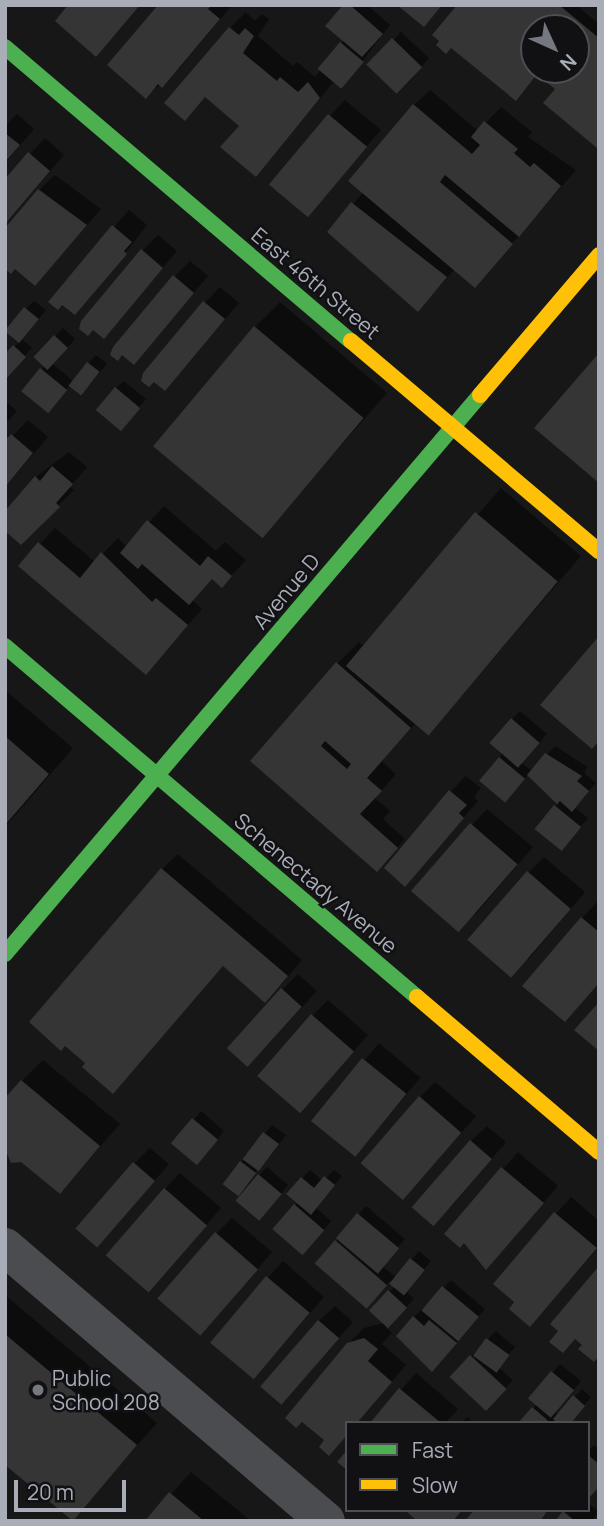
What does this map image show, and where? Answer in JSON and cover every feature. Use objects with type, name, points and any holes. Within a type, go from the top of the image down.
[{"type":"street","name":"East 46th Street","points":[[5,47],[599,551]]},
{"type":"street","name":"Avenue D","points":[[5,954],[599,255]]},
{"type":"street","name":"Schenectady Avenue","points":[[5,646],[599,1152]]},
{"type":"street","points":[[5,1247],[326,1521]]},
{"type":"building","points":[[68,5],[140,5],[96,57],[55,21]]},
{"type":"building","points":[[158,5],[212,5],[208,9],[220,19],[162,88],[158,84],[146,99],[107,65]]},
{"type":"building","points":[[343,5],[350,5],[383,34],[362,57],[325,26]]},
{"type":"building","points":[[397,5],[442,5],[424,27]]},
{"type":"building","points":[[457,5],[559,5],[570,14],[520,14],[520,84],[529,84],[516,101],[451,48],[446,54],[436,45],[439,41],[432,35]]},
{"type":"building","points":[[229,27],[239,35],[245,28],[254,36],[243,53],[277,81],[280,77],[298,92],[308,82],[320,98],[256,177],[220,147],[239,126],[205,97],[185,121],[164,103]]},
{"type":"building","points":[[590,31],[599,38],[597,148],[543,103],[555,89],[549,84],[590,84]]},
{"type":"building","points":[[392,38],[422,67],[397,94],[366,65]]},
{"type":"building","points":[[340,42],[364,62],[341,89],[318,69]]},
{"type":"building","points":[[413,104],[472,154],[480,145],[471,137],[484,121],[518,149],[514,153],[530,167],[534,163],[561,186],[519,237],[445,175],[440,182],[513,244],[475,288],[348,181]]},
{"type":"building","points":[[328,114],[367,147],[308,217],[269,184]]},
{"type":"building","points":[[5,133],[20,145],[5,162]]},
{"type":"building","points":[[28,152],[50,171],[5,224],[5,179]]},
{"type":"building","points":[[38,189],[87,225],[35,286],[15,269],[11,274],[5,269],[5,228]]},
{"type":"building","points":[[351,202],[447,277],[418,312],[327,232]]},
{"type":"building","points":[[112,225],[132,242],[124,251],[127,254],[75,315],[62,305],[58,310],[48,302]]},
{"type":"building","points":[[141,249],[163,268],[104,339],[93,330],[88,336],[79,329],[81,321]]},
{"type":"building","points":[[173,275],[194,293],[134,365],[122,355],[118,361],[110,355],[113,347]]},
{"type":"building","points":[[203,301],[225,319],[165,391],[154,382],[149,387],[141,381],[143,373]]},
{"type":"building","points":[[24,307],[39,319],[19,343],[5,330]]},
{"type":"building","points":[[254,326],[364,418],[263,538],[153,446]]},
{"type":"building","points":[[54,335],[68,348],[47,370],[34,357]]},
{"type":"building","points":[[13,345],[26,357],[5,380],[5,354]]},
{"type":"building","points":[[599,353],[599,483],[534,428]]},
{"type":"building","points":[[87,362],[100,372],[81,395],[69,386]]},
{"type":"building","points":[[40,368],[67,390],[48,413],[21,391]]},
{"type":"building","points":[[115,387],[140,408],[121,431],[96,410]]},
{"type":"building","points":[[11,434],[33,453],[5,487],[5,441]]},
{"type":"building","points":[[52,466],[73,484],[56,503],[60,507],[21,545],[5,531],[5,511],[35,476],[40,481]]},
{"type":"building","points":[[475,512],[558,581],[429,735],[346,666]]},
{"type":"building","points":[[147,520],[200,566],[208,556],[232,576],[222,588],[212,579],[189,605],[142,564],[138,569],[120,553]]},
{"type":"building","points":[[38,542],[80,578],[101,552],[152,602],[156,598],[188,625],[146,675],[18,566]]},
{"type":"building","points":[[599,636],[599,741],[592,749],[540,705]]},
{"type":"building","points":[[336,662],[411,728],[367,778],[382,791],[360,814],[398,848],[377,872],[250,761]],"holes":[[[325,741],[351,764],[347,769],[321,746]]]},
{"type":"building","points":[[511,718],[540,743],[518,768],[489,743]]},
{"type":"building","points":[[5,736],[49,774],[5,825]]},
{"type":"building","points":[[545,753],[582,776],[577,781],[589,791],[572,812],[560,801],[557,804],[527,775]]},
{"type":"building","points":[[499,757],[525,779],[505,803],[479,781]]},
{"type":"building","points":[[449,790],[467,805],[459,813],[464,818],[405,887],[384,868]]},
{"type":"building","points":[[554,805],[581,827],[562,851],[534,829]]},
{"type":"building","points":[[470,823],[518,864],[459,932],[411,891]]},
{"type":"building","points":[[161,868],[288,976],[265,1003],[223,966],[113,1094],[82,1067],[85,1063],[65,1046],[61,1051],[29,1022]]},
{"type":"building","points":[[527,871],[571,909],[511,978],[467,940]]},
{"type":"building","points":[[581,917],[599,932],[599,983],[565,1022],[522,986]]},
{"type":"building","points":[[281,988],[302,1007],[248,1067],[227,1048]]},
{"type":"building","points":[[599,1002],[599,1051],[574,1030]]},
{"type":"building","points":[[311,1014],[354,1051],[300,1113],[257,1076]]},
{"type":"building","points":[[362,1058],[406,1094],[355,1157],[311,1121]]},
{"type":"building","points":[[21,1080],[100,1146],[60,1194],[21,1162],[11,1163],[5,1149],[5,1098]]},
{"type":"building","points":[[419,1096],[461,1133],[403,1200],[361,1163]]},
{"type":"building","points":[[192,1118],[218,1140],[197,1165],[171,1143]]},
{"type":"building","points":[[263,1132],[279,1144],[259,1171],[243,1159]]},
{"type":"building","points":[[470,1140],[492,1159],[433,1226],[412,1207]]},
{"type":"building","points":[[240,1161],[256,1173],[239,1196],[223,1184]]},
{"type":"building","points":[[133,1162],[155,1181],[97,1247],[75,1228]]},
{"type":"building","points":[[501,1167],[544,1203],[486,1270],[464,1243],[460,1248],[444,1234]]},
{"type":"building","points":[[258,1174],[282,1194],[259,1221],[236,1201]]},
{"type":"building","points":[[324,1176],[335,1185],[311,1215],[286,1194],[301,1177],[314,1188]]},
{"type":"building","points":[[164,1188],[207,1225],[149,1293],[106,1255]]},
{"type":"building","points":[[294,1204],[324,1230],[303,1255],[272,1229]]},
{"type":"building","points":[[554,1212],[597,1248],[530,1327],[509,1309],[514,1302],[493,1284]]},
{"type":"building","points":[[357,1213],[399,1248],[378,1274],[336,1238]]},
{"type":"building","points":[[215,1232],[258,1269],[200,1336],[157,1298]]},
{"type":"building","points":[[335,1240],[387,1285],[367,1309],[315,1263]]},
{"type":"building","points":[[410,1258],[425,1270],[404,1296],[389,1284]]},
{"type":"building","points":[[599,1266],[599,1356],[594,1362],[578,1349],[582,1345],[575,1339],[563,1353],[549,1342],[558,1331],[550,1324]]},
{"type":"building","points":[[266,1276],[310,1313],[254,1379],[210,1343]]},
{"type":"building","points":[[442,1286],[479,1317],[458,1341],[421,1311]]},
{"type":"building","points":[[388,1290],[407,1308],[388,1328],[369,1310]]},
{"type":"building","points":[[413,1316],[424,1326],[429,1320],[457,1343],[432,1372],[396,1336]]},
{"type":"building","points":[[318,1320],[339,1338],[281,1405],[260,1386]]},
{"type":"building","name":"Public School 208","points":[[5,1334],[137,1445],[73,1521],[5,1465]]},
{"type":"building","points":[[364,1338],[378,1349],[368,1361],[392,1382],[359,1421],[345,1421],[345,1437],[329,1456],[319,1447],[324,1440],[302,1422],[296,1428],[285,1418],[347,1343]]},
{"type":"building","points":[[486,1338],[509,1355],[497,1373],[473,1356]]},
{"type":"building","points":[[470,1355],[507,1389],[486,1411],[450,1377]]},
{"type":"building","points":[[551,1371],[574,1390],[551,1418],[528,1399]]},
{"type":"building","points":[[399,1388],[439,1421],[372,1421]]},
{"type":"building","points":[[573,1395],[585,1406],[573,1421],[553,1419]]},
{"type":"building","points":[[532,1407],[548,1421],[520,1421]]},
{"type":"building","points":[[345,1452],[345,1468],[337,1462]]},
{"type":"building","points":[[590,1457],[599,1464],[599,1487],[590,1497]]},
{"type":"building","points":[[169,1492],[204,1521],[145,1521]]},
{"type":"building","points":[[407,1512],[460,1512],[453,1521],[417,1521]]},
{"type":"building","points":[[472,1512],[546,1513],[540,1521],[465,1521]]},
{"type":"building","points":[[564,1512],[575,1521],[555,1521]]},
{"type":"traffic: fast","points":[[5,47],[351,341]]},
{"type":"traffic: fast","points":[[5,954],[480,395]]},
{"type":"traffic: fast","points":[[5,646],[417,997]]},
{"type":"traffic: slow","points":[[480,395],[599,255]]},
{"type":"traffic: slow","points":[[351,341],[599,551]]},
{"type":"traffic: slow","points":[[417,997],[599,1152]]},
{"type":"place","name":"Public School 208","points":[[38,1390]]}]
